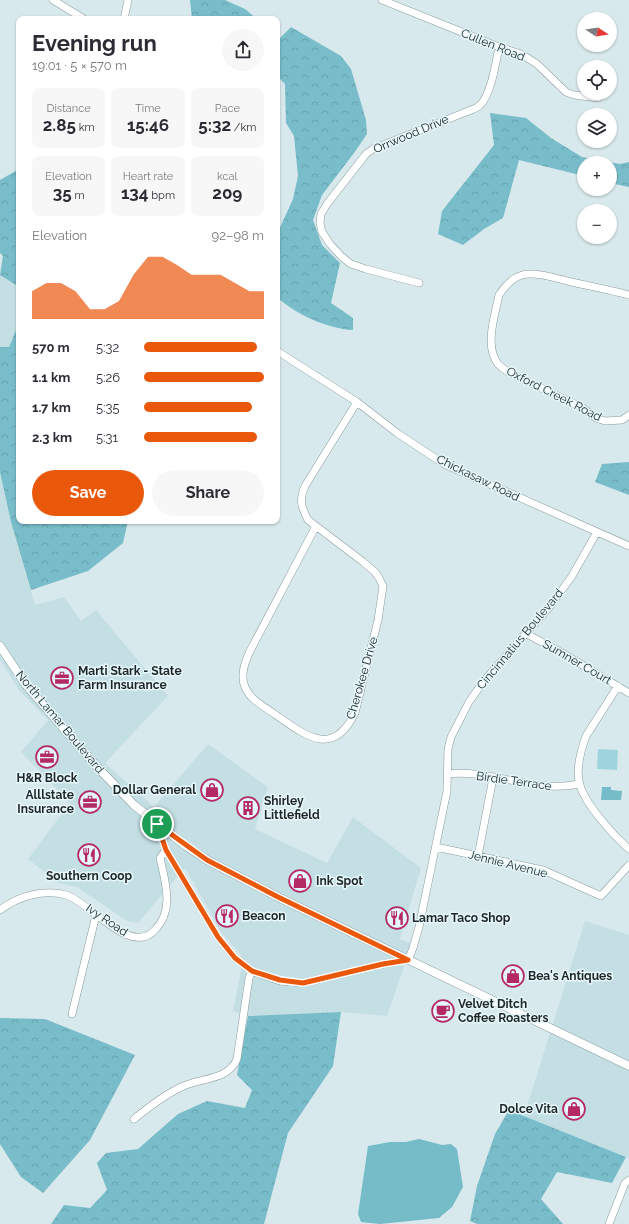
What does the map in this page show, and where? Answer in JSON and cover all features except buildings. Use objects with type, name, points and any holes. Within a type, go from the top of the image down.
[{"type":"street","points":[[53,0],[79,16]]},
{"type":"street","points":[[125,16],[128,0]]},
{"type":"street","name":"Cullen Road","points":[[382,0],[499,47],[521,54],[537,64],[566,92],[577,95]]},
{"type":"street","name":"Orrwood Drive","points":[[419,283],[351,264],[330,244],[322,232],[320,223],[322,214],[327,204],[366,154],[373,149],[471,110],[480,105],[486,98],[490,88],[499,47]]},
{"type":"street","name":"Oxford Creek Road","points":[[629,295],[551,277],[524,274],[510,282],[503,288],[499,295],[491,345],[493,356],[499,365],[508,372],[583,408],[596,418],[605,421],[622,420],[629,415]]},
{"type":"street","name":"Chickasaw Road","points":[[280,353],[357,402],[397,433],[444,464],[629,546]]},
{"type":"street","name":"Cherokee Drive","points":[[316,526],[250,651],[244,666],[243,676],[245,686],[251,696],[300,732],[314,739],[323,739],[334,736],[342,731],[348,725],[354,712],[378,620],[383,586],[375,572],[316,526],[308,520],[303,510],[301,495],[357,402]]},
{"type":"street","name":"Cincinnatius Boulevard","points":[[408,960],[419,927],[447,791],[448,749],[451,737],[458,722],[483,682],[551,605],[572,576],[597,532]]},
{"type":"street","name":"Sumner Court","points":[[525,633],[564,654],[629,693]]},
{"type":"street","name":"North Lamar Boulevard","points":[[0,646],[26,685],[98,768],[134,805],[157,824],[207,860],[278,897],[629,1066]]},
{"type":"street","points":[[618,686],[586,736],[579,764],[579,784],[592,806],[622,843],[629,849]]},
{"type":"street","name":"Birdie Terrace","points":[[448,774],[458,773],[558,787],[579,784]]},
{"type":"street","points":[[478,856],[493,778]]},
{"type":"street","points":[[157,824],[166,850],[218,937],[235,958],[252,971],[280,980],[303,983],[383,964],[408,960]]},
{"type":"street","name":"Jennie Avenue","points":[[436,847],[543,870],[601,896],[629,865]]},
{"type":"street","name":"Ivy Road","points":[[0,910],[22,898],[44,893],[54,893],[67,896],[80,902],[121,933],[136,937],[145,936],[153,933],[163,919],[166,910],[167,888],[160,858],[166,850]]},
{"type":"street","points":[[72,1014],[96,915]]},
{"type":"street","points":[[134,1119],[150,1106],[186,1085],[224,1073],[233,1067],[237,1059],[249,978],[252,971]]},
{"type":"street","points":[[609,1224],[625,1183],[629,1180]]},
{"type":"shaded area","points":[[0,275],[16,285],[16,330],[9,347],[0,347]]},
{"type":"shaded area","points":[[0,472],[11,522],[35,605],[64,597],[81,621],[96,610],[168,696],[105,763],[154,807],[208,744],[268,787],[255,829],[327,863],[353,817],[421,868],[400,939],[412,944],[387,1016],[341,1012],[248,1016],[233,1011],[241,970],[241,955],[221,932],[185,868],[138,923],[127,921],[77,887],[58,883],[28,859],[70,803],[21,752],[48,720],[19,690],[0,660]]},
{"type":"shaded area","points":[[598,749],[618,750],[617,770],[597,769]]},
{"type":"shaded area","points":[[602,787],[611,787],[611,790],[622,791],[621,800],[601,800]]},
{"type":"shaded area","points":[[585,921],[629,935],[629,1158],[524,1116]]},
{"type":"shaded area","points":[[419,1139],[442,1145],[451,1144],[457,1149],[463,1187],[452,1207],[439,1218],[380,1224],[361,1222],[358,1214],[368,1146],[390,1142],[406,1142]]},
{"type":"green space","points":[[190,0],[225,0],[245,9],[253,16],[192,16]]},
{"type":"green space","points":[[291,27],[341,56],[351,69],[366,120],[367,134],[322,195],[313,220],[322,245],[340,263],[331,303],[353,318],[353,330],[333,327],[312,320],[280,300],[280,227],[293,199],[298,176],[294,136],[286,123],[285,84],[280,79],[280,38]]},
{"type":"green space","points":[[490,113],[526,118],[551,138],[580,156],[577,156],[577,174],[519,160],[503,218],[484,229],[463,245],[438,234],[442,211],[494,145]]},
{"type":"green space","points":[[629,162],[629,187],[617,184],[617,163]]},
{"type":"green space","points":[[16,171],[16,285],[0,275],[3,256],[0,253],[0,180]]},
{"type":"green space","points":[[16,330],[16,524],[127,524],[123,543],[88,571],[31,590],[11,522],[0,472],[0,347],[9,347]]},
{"type":"green space","points":[[629,462],[629,495],[595,482],[602,464]]},
{"type":"green space","points":[[341,1012],[333,1066],[288,1133],[264,1224],[51,1224],[64,1205],[90,1208],[107,1190],[97,1163],[106,1153],[138,1149],[178,1114],[207,1101],[245,1108],[252,1090],[237,1075],[248,1016]]},
{"type":"green space","points":[[0,1018],[45,1019],[135,1055],[90,1140],[43,1193],[21,1177],[0,1144]]},
{"type":"green space","points":[[509,1110],[626,1157],[612,1183],[557,1172],[541,1199],[563,1224],[477,1224],[470,1221],[477,1186],[495,1134]]},
{"type":"place","name":"Marti Stark - State Farm Insurance","points":[[62,678]]},
{"type":"place","name":"H&R Block","points":[[47,757]]},
{"type":"place","name":"Dollar General","points":[[212,790]]},
{"type":"place","name":"Alllstate Insurance","points":[[90,802]]},
{"type":"place","name":"Shirley Littlefield","points":[[248,808]]},
{"type":"place","name":"Southern Coop","points":[[89,855]]},
{"type":"place","name":"Ink Spot","points":[[300,881]]},
{"type":"place","name":"Beacon","points":[[227,916]]},
{"type":"place","name":"Lamar Taco Shop","points":[[397,918]]},
{"type":"place","name":"Bea's Antiques","points":[[513,976]]},
{"type":"place","name":"Velvet Ditch Coffee Roasters","points":[[443,1011]]},
{"type":"place","name":"Dolce Vita","points":[[574,1109]]},
{"type":"route","points":[[157,824],[207,860],[278,897],[408,960],[383,964],[303,983],[280,980],[252,971],[235,958],[218,937],[166,850],[157,824]]}]
